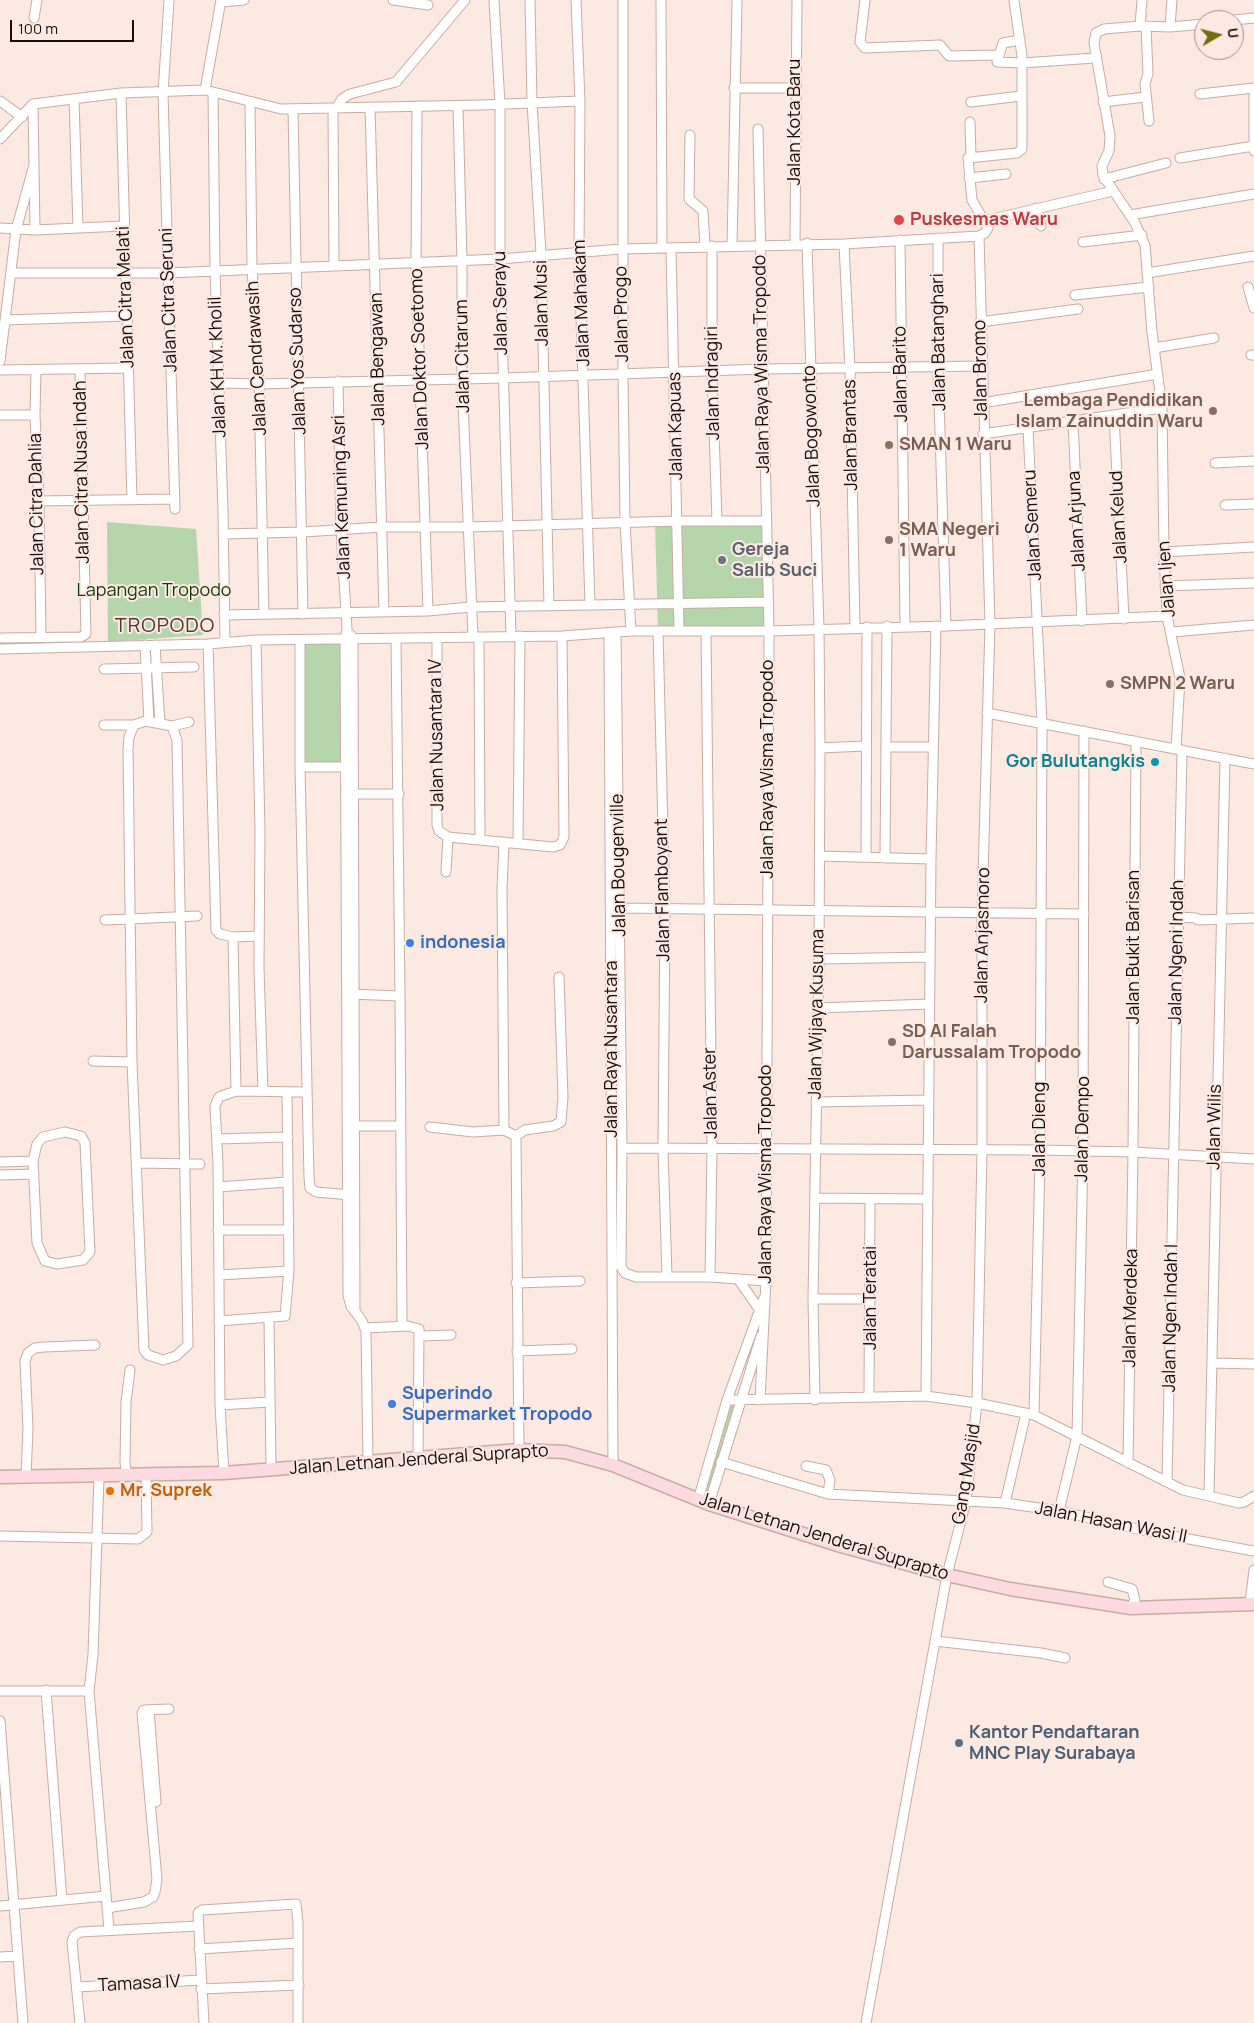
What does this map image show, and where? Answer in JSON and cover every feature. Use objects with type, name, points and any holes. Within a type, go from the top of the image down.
[{"type":"main road","name":"Jalan Letnan Jenderal Suprapto","points":[[0,1477],[99,1477],[224,1473],[519,1450],[565,1452],[614,1465],[703,1502],[842,1546],[1010,1589],[1132,1608],[1252,1603]]},
{"type":"street","points":[[34,18],[38,0]]},
{"type":"street","name":"Jalan Citra Seruni","points":[[132,500],[175,504],[163,92],[169,0]]},
{"type":"street","points":[[221,1],[244,0]]},
{"type":"street","points":[[393,0],[428,5]]},
{"type":"street","points":[[334,264],[334,108],[350,94],[396,82],[465,0]]},
{"type":"street","name":"Jalan Serayu","points":[[494,0],[500,104],[500,259],[507,525],[511,607],[516,636],[518,844]]},
{"type":"street","name":"Jalan Musi","points":[[530,0],[532,102],[541,254],[549,606]]},
{"type":"street","name":"Jalan Mahakam","points":[[576,0],[580,101],[579,253],[585,376],[590,605]]},
{"type":"street","name":"Jalan Progo","points":[[622,0],[621,249],[630,629]]},
{"type":"street","name":"Jalan Kapuas","points":[[661,0],[666,248],[675,371],[679,630]]},
{"type":"street","points":[[732,246],[737,0]]},
{"type":"street","name":"Jalan Kota Baru","points":[[795,244],[797,0]]},
{"type":"street","points":[[864,0],[860,42],[864,48],[940,45],[949,56],[999,55],[1005,42],[1020,40]]},
{"type":"street","points":[[971,156],[1017,153],[1021,150],[1022,63],[1014,0]]},
{"type":"street","points":[[1142,0],[1148,74],[1145,82],[1145,97],[1149,121]]},
{"type":"street","points":[[1170,27],[1172,0]]},
{"type":"street","name":"Jalan KH M. Kholil","points":[[221,1],[209,91],[219,383],[225,642]]},
{"type":"street","points":[[1083,242],[1142,235],[1104,179],[1102,166],[1110,143],[1095,58],[1094,43],[1099,31],[1143,26],[1170,27],[1194,25]]},
{"type":"street","points":[[997,62],[1022,63],[1095,58]]},
{"type":"street","points":[[734,88],[795,88]]},
{"type":"street","points":[[1200,94],[1254,88]]},
{"type":"street","points":[[0,139],[33,104],[121,94],[209,91],[272,108],[293,109],[458,106],[580,101]]},
{"type":"street","name":"Jalan Citra Melati","points":[[121,94],[132,500]]},
{"type":"street","points":[[1254,95],[1254,151]]},
{"type":"street","points":[[971,102],[1021,96]]},
{"type":"street","points":[[1103,102],[1145,97]]},
{"type":"street","points":[[74,99],[78,228]]},
{"type":"street","points":[[0,101],[22,117]]},
{"type":"street","name":"Jalan Cendrawasih","points":[[250,102],[252,268],[259,384],[264,614]]},
{"type":"street","points":[[33,104],[35,230]]},
{"type":"street","name":"Jalan Doktor Soetomo","points":[[417,106],[416,262],[428,611]]},
{"type":"street","name":"Jalan Citarum","points":[[458,106],[462,260],[462,379],[470,607],[476,637],[480,840]]},
{"type":"street","name":"Jalan Bengawan","points":[[370,107],[384,611]]},
{"type":"street","name":"Jalan Yos Sudarso","points":[[293,109],[295,267],[303,532],[303,614]]},
{"type":"street","points":[[970,122],[971,156],[967,161],[969,178],[974,206],[984,221],[1113,191]]},
{"type":"street","name":"Jalan Raya Wisma Tropodo","points":[[758,129],[765,521],[769,631],[766,1322]]},
{"type":"street","name":"Jalan Indragiri","points":[[690,135],[689,199],[703,211],[708,247],[717,520]]},
{"type":"street","points":[[1180,158],[1254,146]]},
{"type":"street","points":[[1104,179],[1166,164]]},
{"type":"street","points":[[0,361],[16,230],[34,165]]},
{"type":"street","points":[[969,178],[1006,174]]},
{"type":"street","points":[[1130,215],[1254,194]]},
{"type":"street","points":[[1036,208],[1041,226]]},
{"type":"street","name":"Jalan Bromo","points":[[984,221],[988,230],[979,236],[980,322],[990,624]]},
{"type":"street","points":[[0,228],[35,230],[124,226]]},
{"type":"street","name":"Jalan Ijen","points":[[1142,235],[1162,408],[1165,586],[1167,616],[1172,632],[1180,678],[1179,749]]},
{"type":"street","points":[[12,273],[168,272],[500,259],[541,254],[621,249],[759,244],[844,244],[979,236]]},
{"type":"street","name":"Jalan Batanghari","points":[[938,238],[938,366],[946,626]]},
{"type":"street","name":"Jalan Barito","points":[[900,240],[900,367],[905,627]]},
{"type":"street","name":"Jalan Bogowonto","points":[[807,243],[819,628]]},
{"type":"street","name":"Jalan Brantas","points":[[844,244],[850,369],[855,627]]},
{"type":"street","points":[[1147,273],[1254,256]]},
{"type":"street","points":[[1075,295],[1149,287]]},
{"type":"street","points":[[1248,287],[1254,308]]},
{"type":"street","points":[[980,322],[1078,309]]},
{"type":"street","points":[[5,320],[127,316]]},
{"type":"street","points":[[1154,348],[1214,338]]},
{"type":"street","points":[[219,383],[259,384],[585,376],[675,371],[981,366]]},
{"type":"street","points":[[0,370],[128,368]]},
{"type":"street","name":"Jalan Citra Nusa Indah","points":[[41,637],[82,637],[86,634],[80,369]]},
{"type":"street","name":"Jalan Citra Dahlia","points":[[36,370],[35,415],[39,501],[41,637]]},
{"type":"street","points":[[982,403],[1158,374]]},
{"type":"street","name":"Jalan Kemuning Asri","points":[[338,381],[341,530],[349,640]]},
{"type":"street","points":[[983,434],[1162,408]]},
{"type":"street","points":[[0,415],[35,415]]},
{"type":"street","name":"Jalan Kelud","points":[[1114,415],[1124,619]]},
{"type":"street","name":"Jalan Arjuna","points":[[1073,421],[1082,621]]},
{"type":"street","name":"Jalan Semeru","points":[[1028,428],[1042,723]]},
{"type":"street","points":[[1215,463],[1254,461]]},
{"type":"street","points":[[39,501],[132,500]]},
{"type":"street","points":[[1225,505],[1254,504]]},
{"type":"street","points":[[223,534],[263,534],[382,527],[468,527],[587,522],[765,521]]},
{"type":"street","points":[[1164,552],[1254,547]]},
{"type":"street","points":[[1165,586],[1254,583]]},
{"type":"street","points":[[224,615],[428,611],[470,607],[629,606],[768,602]]},
{"type":"street","points":[[41,637],[1,636],[1,649],[208,644],[256,640],[614,635],[630,629],[658,631],[769,631],[887,626],[946,626],[1167,616]]},
{"type":"street","name":"Jalan Anjasmoro","points":[[977,1399],[982,1150],[982,913],[990,624]]},
{"type":"street","points":[[1172,632],[1254,625]]},
{"type":"street","points":[[885,858],[887,626]]},
{"type":"street","points":[[926,1396],[926,1199],[936,626]]},
{"type":"street","points":[[866,857],[867,627]]},
{"type":"street","name":"Jalan Wijaya Kusuma","points":[[815,1400],[812,1299],[819,959],[819,628]]},
{"type":"street","name":"Jalan Flamboyant","points":[[658,631],[665,909],[663,1150],[667,1276]]},
{"type":"street","name":"Jalan Aster","points":[[706,631],[712,1150],[710,1277]]},
{"type":"street","name":"Jalan Bougenville","points":[[614,635],[620,908],[622,1148],[620,1258],[623,1272],[630,1276],[667,1276]]},
{"type":"street","name":"Jalan Raya Nusantara","points":[[614,635],[614,1465]]},
{"type":"street","points":[[446,872],[448,837],[553,847],[560,845],[563,841],[562,636]]},
{"type":"street","points":[[396,638],[399,794],[402,1326]]},
{"type":"street","name":"Jalan Nusantara IV","points":[[437,638],[438,825],[440,831],[448,837]]},
{"type":"street","points":[[256,640],[262,1090]]},
{"type":"street","points":[[300,640],[300,767],[310,1188],[316,1192],[356,1195]]},
{"type":"street","points":[[349,640],[346,767],[349,794]]},
{"type":"street","points":[[349,640],[351,994],[356,1195],[355,1312]]},
{"type":"street","points":[[208,644],[215,925],[220,934],[234,937],[259,936]]},
{"type":"street","points":[[145,645],[149,721]]},
{"type":"street","points":[[156,645],[160,723]]},
{"type":"street","points":[[104,669],[194,667]]},
{"type":"street","points":[[987,713],[1254,764]]},
{"type":"street","points":[[104,726],[149,721],[172,726],[189,722]]},
{"type":"street","name":"Jalan Dieng","points":[[1005,1503],[1030,1414],[1040,1150],[1042,723]]},
{"type":"street","points":[[134,724],[129,737],[128,749],[132,1062],[144,1350],[148,1355],[163,1360],[176,1356],[188,1346],[177,740],[172,726]]},
{"type":"street","name":"Jalan Dempo","points":[[1059,1511],[1077,1436],[1083,1152],[1084,731]]},
{"type":"street","name":"Jalan Bukit Barisan","points":[[1133,1152],[1136,741]]},
{"type":"street","points":[[820,748],[866,746]]},
{"type":"street","points":[[886,747],[933,747]]},
{"type":"street","name":"Jalan Ngeni Indah","points":[[1173,1154],[1179,749]]},
{"type":"street","name":"Jalan Wilis","points":[[1209,1496],[1225,758]]},
{"type":"street","points":[[300,767],[346,767]]},
{"type":"street","points":[[349,794],[399,794]]},
{"type":"street","points":[[504,842],[502,888],[504,1130]]},
{"type":"street","points":[[819,856],[931,859]]},
{"type":"street","points":[[620,908],[1084,914]]},
{"type":"street","points":[[105,920],[197,916]]},
{"type":"street","points":[[1177,917],[1196,918],[1198,920],[1254,918]]},
{"type":"street","points":[[234,937],[236,1091]]},
{"type":"street","points":[[819,959],[930,957]]},
{"type":"street","points":[[516,1136],[525,1130],[553,1126],[561,1122],[559,978]]},
{"type":"street","points":[[351,994],[400,996]]},
{"type":"street","points":[[351,994],[346,1195],[348,1295],[351,1306],[365,1328],[368,1462]]},
{"type":"street","points":[[818,1008],[929,1004]]},
{"type":"street","points":[[92,1062],[132,1062]]},
{"type":"street","points":[[224,1473],[220,1405],[216,1101],[220,1097],[236,1091],[307,1092]]},
{"type":"street","points":[[219,1321],[269,1319],[285,1316],[289,1272],[287,1092]]},
{"type":"street","points":[[816,1102],[928,1100]]},
{"type":"street","points":[[355,1126],[400,1126]]},
{"type":"street","points":[[430,1127],[473,1132],[504,1130],[516,1136]]},
{"type":"street","points":[[75,1133],[81,1136],[85,1143],[90,1252],[83,1260],[57,1264],[44,1261],[40,1255],[37,1243],[33,1161],[37,1144],[42,1137],[51,1134],[75,1133]]},
{"type":"street","points":[[516,1136],[519,1450]]},
{"type":"street","points":[[217,1139],[288,1137]]},
{"type":"street","points":[[622,1148],[663,1150],[766,1148],[928,1151],[1040,1150],[1133,1152],[1254,1159]]},
{"type":"street","name":"Jalan Merdeka","points":[[1128,1463],[1133,1152]]},
{"type":"street","name":"Jalan Ngen Indah I","points":[[1167,1482],[1173,1154]]},
{"type":"street","points":[[0,1162],[33,1161]]},
{"type":"street","points":[[137,1163],[200,1164]]},
{"type":"street","points":[[0,1175],[34,1174]]},
{"type":"street","points":[[218,1187],[287,1182]]},
{"type":"street","points":[[815,1198],[926,1199]]},
{"type":"street","name":"Jalan Teratai","points":[[869,1397],[871,1299],[870,1199]]},
{"type":"street","points":[[218,1230],[288,1230]]},
{"type":"street","points":[[219,1275],[289,1272]]},
{"type":"street","points":[[667,1276],[766,1281]]},
{"type":"street","points":[[738,1279],[759,1310]]},
{"type":"street","points":[[516,1283],[580,1281]]},
{"type":"street","points":[[703,1502],[727,1400],[766,1293]]},
{"type":"street","points":[[812,1299],[871,1299]]},
{"type":"street","points":[[269,1319],[268,1402],[271,1469]]},
{"type":"street","points":[[703,1502],[721,1462],[766,1322]]},
{"type":"street","points":[[760,1400],[766,1322]]},
{"type":"street","points":[[365,1328],[416,1327],[420,1336],[418,1458]]},
{"type":"street","points":[[420,1336],[451,1335]]},
{"type":"street","points":[[26,1477],[28,1428],[25,1361],[28,1353],[35,1348],[95,1345]]},
{"type":"street","points":[[517,1351],[572,1350]]},
{"type":"street","points":[[1212,1363],[1254,1364]]},
{"type":"street","points":[[127,1475],[125,1463],[126,1402],[130,1370]]},
{"type":"street","points":[[727,1400],[815,1400],[926,1396],[977,1399],[1030,1414],[1183,1490],[1239,1503],[1254,1496]]},
{"type":"street","name":"Gang Masjid","points":[[866,2023],[947,1574],[966,1501],[977,1399]]},
{"type":"street","points":[[220,1405],[268,1402]]},
{"type":"street","name":"Jalan Hasan Wasi II","points":[[721,1462],[828,1494],[1005,1503],[1059,1511],[1151,1532],[1254,1551]]},
{"type":"street","points":[[806,1466],[826,1470],[830,1480],[828,1494]]},
{"type":"street","points":[[0,1536],[127,1540],[144,1536],[146,1532],[146,1475]]},
{"type":"street","points":[[99,1477],[93,1655],[89,1691],[109,1930]]},
{"type":"street","points":[[1252,1603],[1254,1570]]},
{"type":"street","points":[[1108,1582],[1132,1588],[1135,1600],[1132,1608]]},
{"type":"street","points":[[935,1641],[1041,1652],[1065,1658]]},
{"type":"street","points":[[46,1690],[62,1900]]},
{"type":"street","points":[[0,1691],[89,1691]]},
{"type":"street","points":[[108,1908],[144,1902],[153,1897],[157,1883],[142,1713],[144,1710],[169,1709]]},
{"type":"street","points":[[0,1722],[5,1861],[14,1904],[23,2023]]},
{"type":"street","points":[[0,1906],[106,1896]]},
{"type":"street","points":[[204,2023],[198,1913],[202,1910],[296,1904],[299,1985],[298,2023]]},
{"type":"street","points":[[80,2023],[72,1942],[74,1936],[80,1932],[198,1926]]},
{"type":"street","points":[[199,1949],[298,1943]]},
{"type":"street","points":[[0,1957],[18,1956]]},
{"type":"street","name":"Tamasa IV","points":[[77,1987],[201,1984],[299,1985]]},
{"type":"green space","points":[[655,521],[765,521],[769,631],[658,631]]},
{"type":"green space","name":"Lapangan Tropodo","points":[[107,522],[196,529],[203,635],[108,642]]},
{"type":"green space","points":[[300,640],[345,640],[345,767],[300,767]]},
{"type":"green space","points":[[740,1399],[709,1503],[700,1498],[727,1401]]},
{"type":"place","name":"Puskesmas Waru","points":[[899,220]]},
{"type":"place","name":"Lembaga Pendidikan Islam Zainuddin Waru","points":[[1213,411]]},
{"type":"place","name":"SMAN 1 Waru","points":[[889,445]]},
{"type":"place","name":"SMA Negeri 1 Waru","points":[[889,540]]},
{"type":"place","name":"Gereja Salib Suci","points":[[722,560]]},
{"type":"place","name":"SMPN 2 Waru","points":[[1110,684]]},
{"type":"place","name":"Gor Bulutangkis","points":[[1155,762]]},
{"type":"place","name":"indonesia","points":[[410,943]]},
{"type":"place","name":"SD Al Falah Darussalam Tropodo","points":[[892,1042]]},
{"type":"place","name":"Superindo Supermarket Tropodo","points":[[392,1404]]},
{"type":"place","name":"Mr. Suprek","points":[[110,1491]]},
{"type":"place","name":"Kantor Pendaftaran MNC Play Surabaya","points":[[959,1743]]},
{"type":"district","name":"TROPODO","points":[[165,626]]}]
